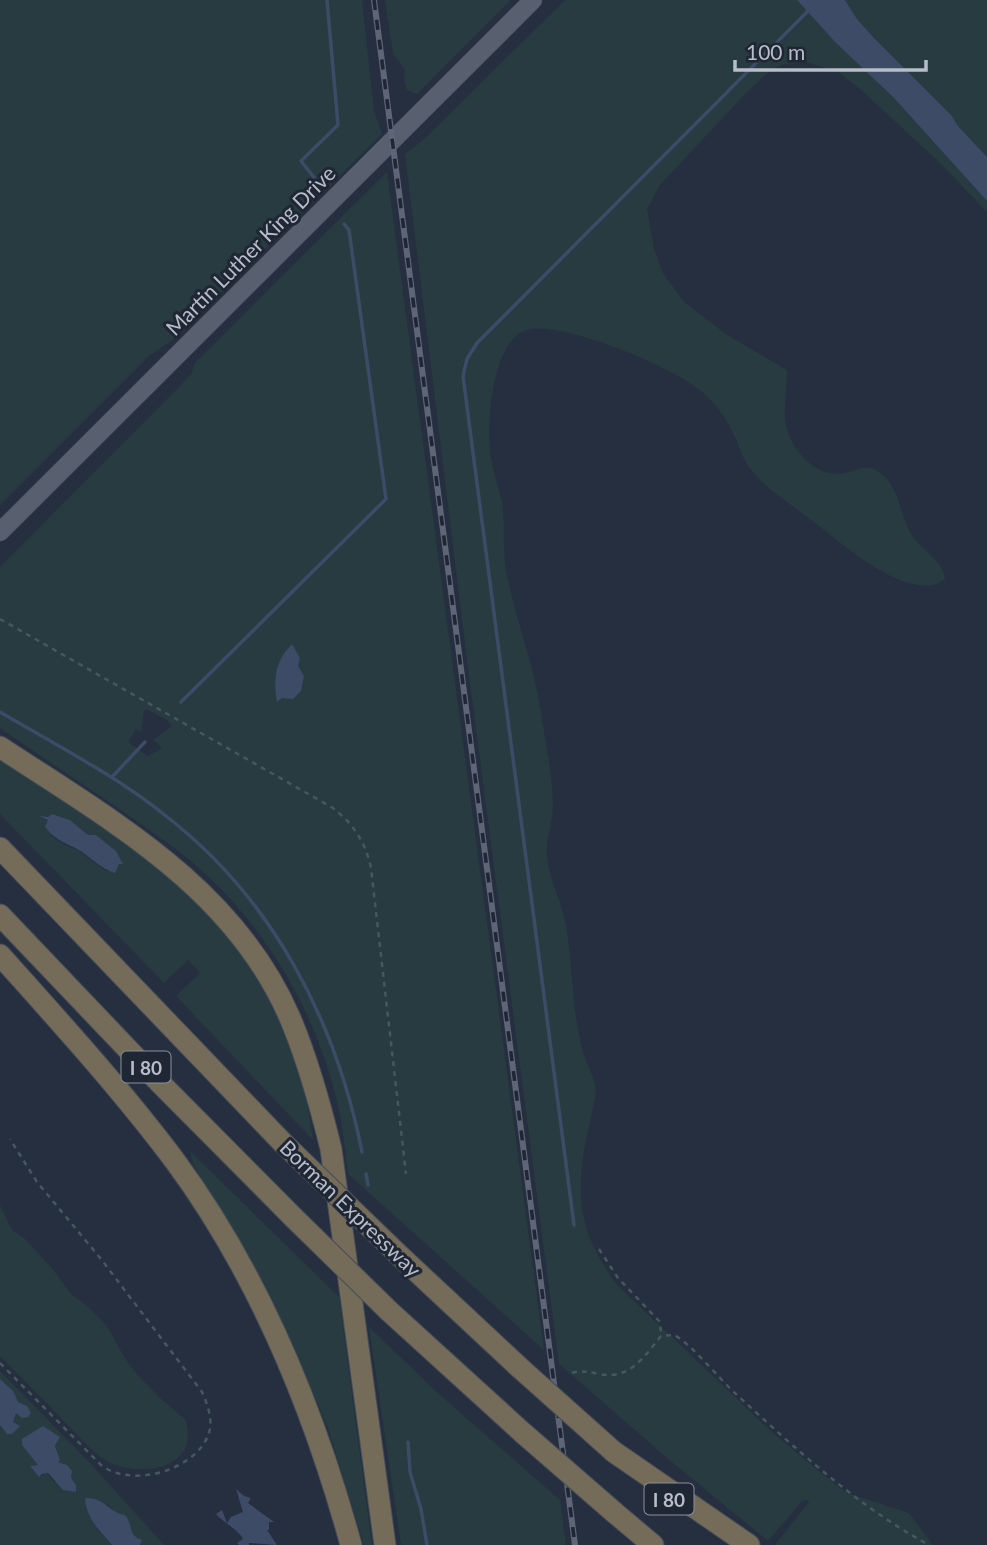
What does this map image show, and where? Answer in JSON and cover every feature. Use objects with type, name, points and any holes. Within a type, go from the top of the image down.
[{"type":"highway","points":[[0,747],[138,839],[186,876],[225,915],[262,966],[289,1017],[315,1087],[331,1149],[385,1545]]},
{"type":"highway","name":"Borman Expressway","points":[[0,848],[283,1143],[400,1256],[614,1452],[724,1545]]},
{"type":"highway","name":"I 80","points":[[0,915],[161,1084],[389,1311],[523,1433],[653,1545]]},
{"type":"highway","points":[[0,955],[112,1083],[176,1163],[219,1230],[261,1304],[293,1377],[330,1471],[351,1545]]},
{"type":"highway","points":[[614,1452],[749,1545]]},
{"type":"main road","name":"Martin Luther King Drive","points":[[0,532],[533,0]]},
{"type":"path","points":[[0,619],[333,808],[358,832],[364,842],[371,868],[406,1174]]},
{"type":"path","points":[[0,1363],[100,1464],[115,1474],[130,1477],[162,1472],[187,1458],[209,1432],[207,1404],[202,1392],[101,1259],[37,1182],[10,1139]]},
{"type":"path","points":[[599,1249],[618,1278],[660,1322],[661,1336]]},
{"type":"path","points":[[572,1373],[581,1371],[611,1376],[627,1372],[640,1362],[661,1336],[669,1334],[679,1338],[724,1384],[831,1478],[886,1520],[929,1545]]},
{"type":"green space","points":[[0,0],[362,0],[374,111],[382,134],[171,341],[150,355],[0,505]]},
{"type":"green space","points":[[385,0],[511,0],[417,94],[407,90],[405,70],[393,53]]},
{"type":"green space","points":[[565,0],[797,0],[835,42],[894,98],[987,201],[987,212],[939,162],[838,72],[806,62],[781,65],[770,71],[747,92],[660,185],[647,209],[654,249],[663,273],[684,302],[727,335],[787,370],[785,419],[790,438],[802,456],[827,473],[837,474],[870,468],[883,475],[897,496],[913,537],[936,561],[945,579],[931,585],[914,584],[895,578],[858,556],[763,483],[744,459],[723,415],[701,391],[645,359],[593,340],[547,329],[531,329],[518,335],[508,346],[500,362],[491,400],[489,437],[502,502],[506,570],[537,691],[550,768],[553,804],[547,850],[548,865],[566,926],[579,1034],[596,1092],[581,1171],[582,1206],[589,1236],[616,1284],[773,1433],[847,1493],[909,1513],[933,1545],[775,1545],[808,1500],[803,1500],[768,1541],[559,1364],[467,660],[405,154],[422,141]]},
{"type":"green space","points":[[845,0],[987,0],[987,157],[951,115],[874,38]]},
{"type":"green space","points":[[387,172],[544,1350],[348,1174],[338,1105],[319,1043],[291,984],[274,956],[234,903],[201,870],[165,841],[0,728],[0,567],[179,387],[191,374],[195,363]],"holes":[[[146,709],[167,720],[172,726],[153,740],[162,748],[148,756],[128,742],[136,729],[141,732]]]},
{"type":"green space","points":[[0,759],[137,852],[179,886],[205,912],[251,969],[285,1034],[298,1069],[313,1140],[176,996],[200,973],[188,960],[164,983],[0,814]],"holes":[[[52,814],[70,820],[88,835],[96,835],[116,851],[119,863],[116,869],[106,871],[79,851],[61,843],[52,836],[48,820],[41,817]]]},
{"type":"green space","points":[[190,1151],[339,1297],[372,1545],[364,1545],[328,1428],[275,1306],[193,1164]]},
{"type":"green space","points":[[0,1205],[12,1230],[24,1238],[51,1267],[71,1294],[107,1326],[137,1374],[186,1420],[187,1444],[178,1458],[165,1466],[147,1469],[119,1466],[104,1459],[0,1356]]},
{"type":"green space","points":[[369,1327],[440,1395],[560,1500],[566,1545],[401,1545]]},
{"type":"green space","points":[[0,1371],[92,1465],[164,1545],[140,1545],[142,1540],[136,1538],[129,1526],[107,1504],[97,1529],[112,1545],[0,1545],[0,1425],[7,1434],[18,1402],[0,1379]],"holes":[[[59,1441],[55,1446],[60,1460],[58,1462],[76,1485],[54,1482],[47,1473],[39,1477],[30,1466],[39,1465],[35,1460]]]},
{"type":"water","points":[[797,0],[845,0],[874,38],[951,115],[987,157],[987,201],[894,98],[835,42]]},
{"type":"water","points":[[292,644],[300,658],[298,666],[304,676],[301,691],[293,699],[282,698],[277,702],[277,671],[282,657]]},
{"type":"water","points":[[52,814],[70,820],[88,835],[96,835],[116,851],[123,864],[119,864],[115,873],[58,839],[45,827],[48,820],[39,816],[48,817]]},
{"type":"water","points":[[0,1379],[13,1391],[18,1402],[27,1406],[31,1413],[22,1418],[16,1413],[13,1422],[20,1426],[12,1434],[7,1434],[0,1425]]},
{"type":"water","points":[[43,1426],[60,1437],[55,1446],[60,1460],[58,1462],[67,1465],[72,1471],[71,1478],[76,1485],[76,1492],[63,1490],[48,1473],[39,1477],[30,1466],[38,1465],[22,1445],[22,1439]]},
{"type":"water","points":[[236,1489],[251,1498],[248,1503],[274,1522],[269,1522],[267,1530],[277,1545],[237,1543],[243,1539],[241,1536],[216,1514],[222,1510],[227,1523],[231,1517],[243,1512]]},
{"type":"water","points":[[85,1498],[102,1502],[125,1515],[135,1536],[142,1540],[140,1545],[112,1545],[91,1518]]},
{"type":"waterway","points":[[320,185],[301,161],[338,125],[327,0]]},
{"type":"waterway","points":[[574,1225],[463,376],[467,359],[477,343],[810,9]]},
{"type":"waterway","points":[[181,702],[386,499],[349,230],[344,224]]},
{"type":"waterway","points":[[0,712],[85,761],[147,801],[204,849],[238,885],[268,924],[317,1010],[351,1103],[362,1152]]},
{"type":"waterway","points":[[112,777],[145,742]]},
{"type":"waterway","points":[[366,1174],[368,1185]]},
{"type":"waterway","points":[[408,1442],[410,1472],[421,1509],[427,1545]]},
{"type":"railway","points":[[374,0],[575,1545]]}]
